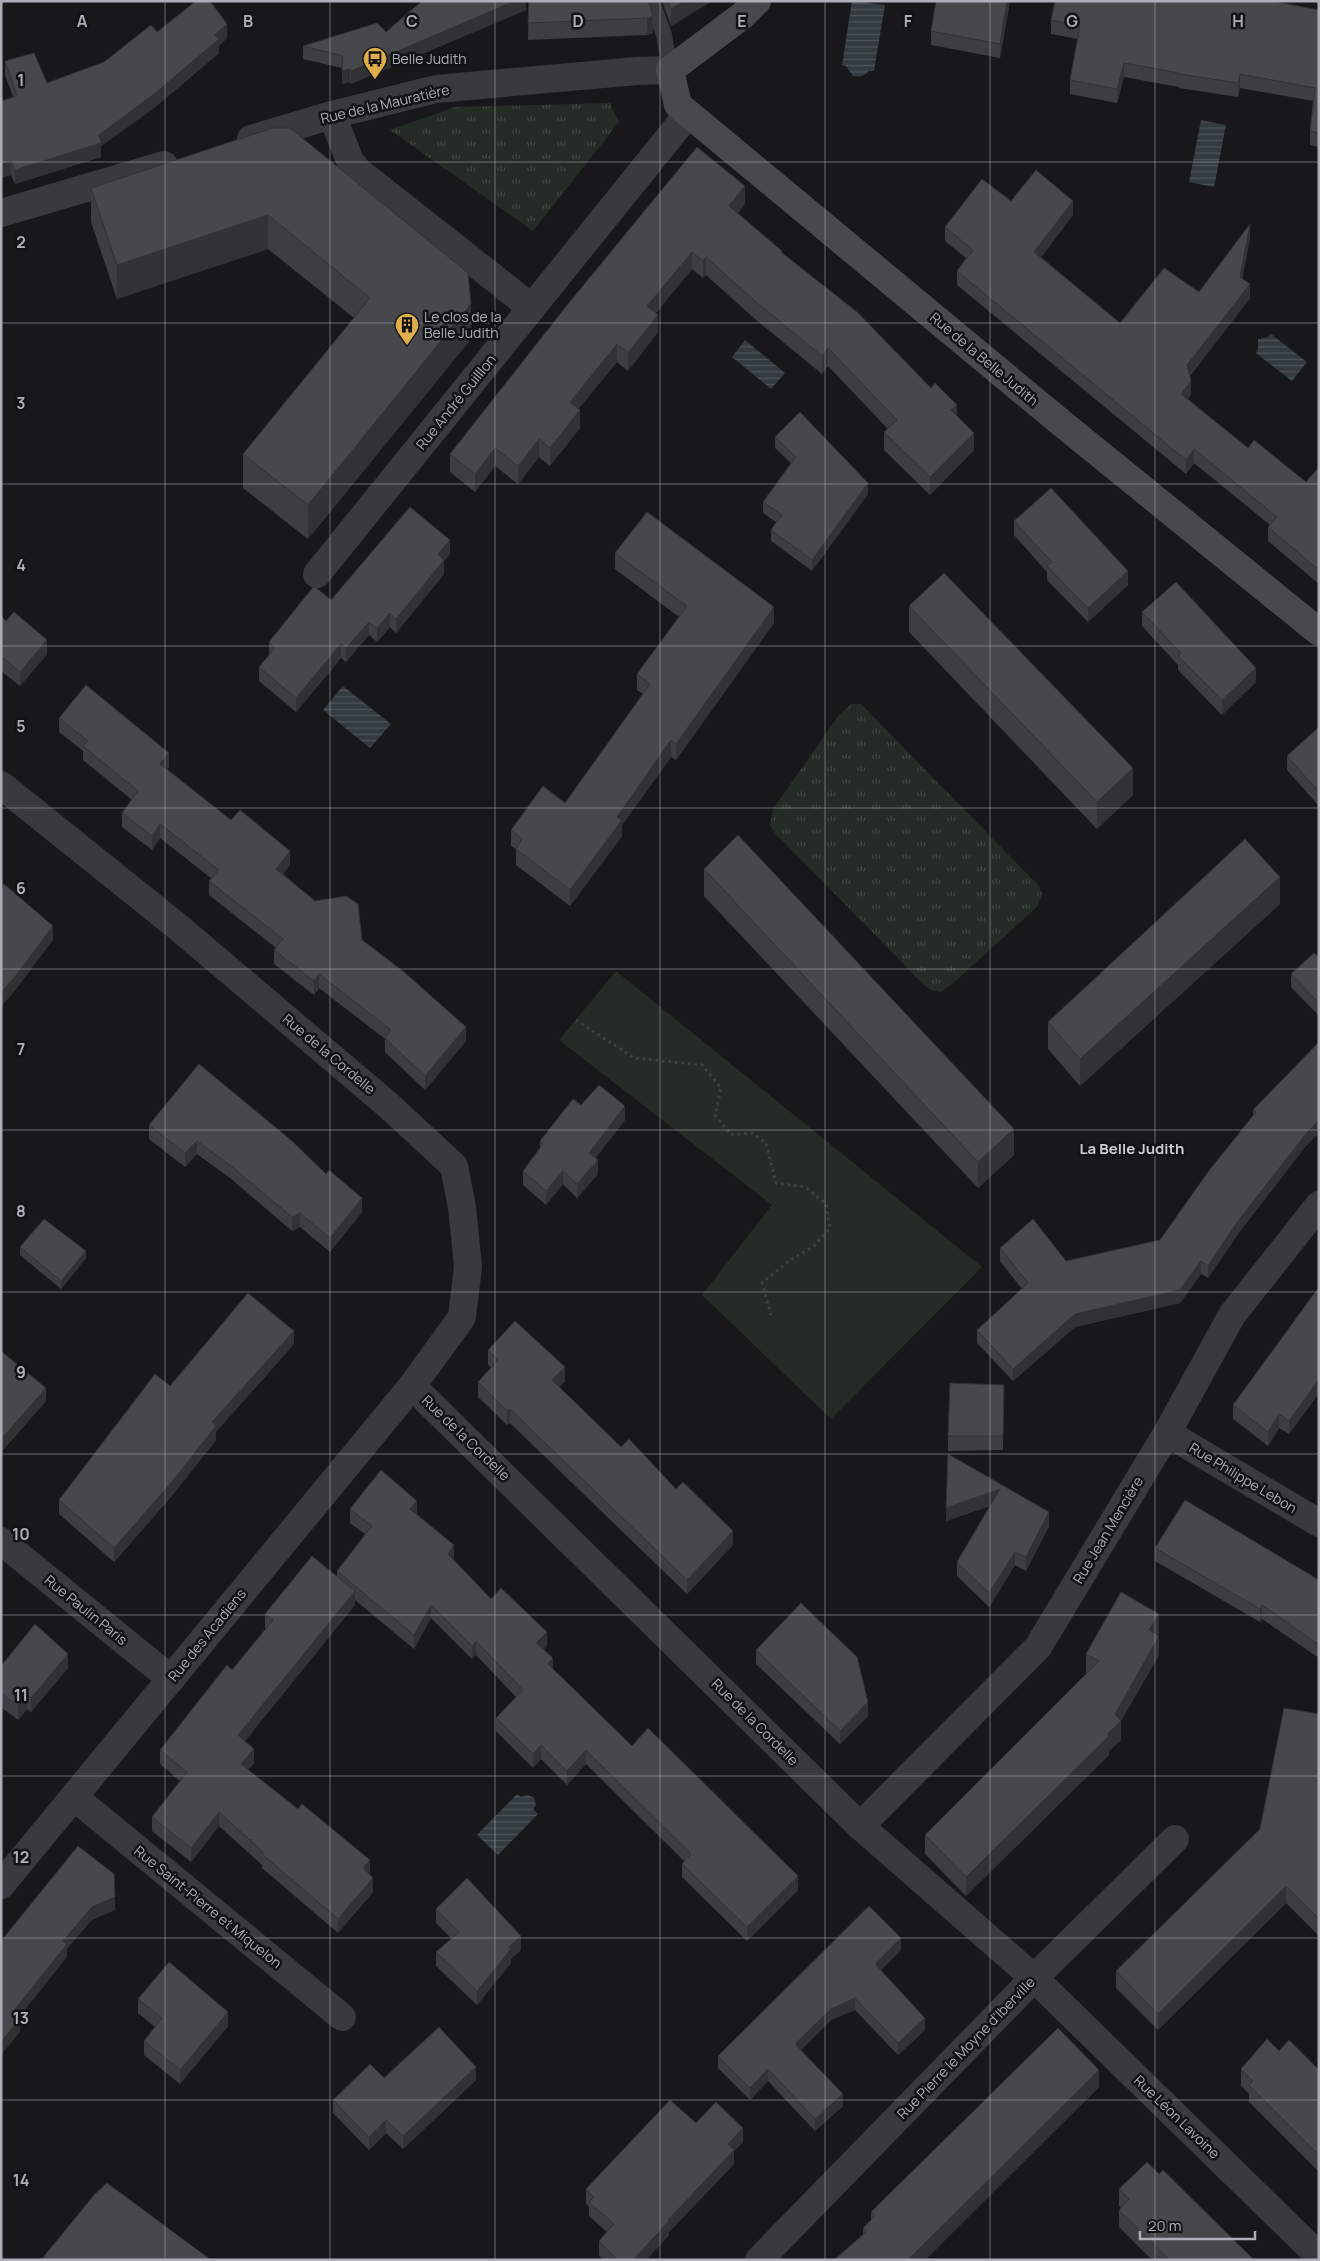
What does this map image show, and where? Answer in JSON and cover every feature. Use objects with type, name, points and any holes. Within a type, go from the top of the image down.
[{"type":"street","points":[[670,70],[743,15],[757,1]]},
{"type":"street","name":"Rue de la Belle Judith","points":[[670,70],[678,105],[688,114],[1059,421],[1319,632]]},
{"type":"street","name":"Rue de la Mauratière","points":[[228,146],[332,115],[436,89],[637,71],[670,70]]},
{"type":"street","name":"Rue André Guilllon","points":[[317,574],[688,114]]},
{"type":"street","points":[[332,115],[350,161],[358,171],[532,308]]},
{"type":"street","points":[[1,213],[190,157]]},
{"type":"street","name":"Rue de la Cordelle","points":[[5,795],[178,927],[388,1105],[454,1166],[462,1207],[468,1266],[462,1317],[412,1386],[860,1826],[1034,1978]]},
{"type":"street","name":"Rue Jean Mencière","points":[[860,1826],[1038,1647],[1167,1433],[1232,1315],[1319,1205]]},
{"type":"street","name":"Rue des Acadiens","points":[[1,1885],[412,1386]]},
{"type":"street","name":"Rue Philippe Lebon","points":[[1167,1433],[1319,1523]]},
{"type":"street","name":"Rue Paulin Paris","points":[[1,1541],[171,1679]]},
{"type":"street","name":"Rue Saint-Pierre et Miquelon","points":[[74,1797],[342,2016]]},
{"type":"street","name":"Rue Pierre le Moyne d'Iberville","points":[[759,2260],[1034,1978],[1175,1839]]},
{"type":"street","name":"Rue Léon Lavoine","points":[[1034,1978],[1319,2256]]},
{"type":"lane","points":[[652,1],[664,35],[670,70]]},
{"type":"path","points":[[576,1020],[634,1058],[702,1065],[721,1088],[715,1115],[731,1135],[752,1133],[766,1143],[776,1183],[805,1187],[826,1204],[830,1228],[813,1248],[790,1260],[762,1283],[771,1315]]},
{"type":"green space","points":[[610,103],[619,122],[533,231],[390,130],[455,107]]},
{"type":"green space","points":[[851,704],[861,704],[1039,886],[1042,894],[1038,906],[941,992],[931,990],[924,985],[770,826],[773,809],[839,715]]},
{"type":"green space","points":[[616,971],[982,1267],[831,1419],[702,1295],[772,1205],[559,1040]]},
{"type":"shaded area","points":[[852,1],[885,5],[874,71],[869,71],[860,76],[853,76],[846,66],[842,65]]},
{"type":"shaded area","points":[[1201,120],[1226,125],[1214,187],[1189,182]]},
{"type":"shaded area","points":[[1271,334],[1307,362],[1292,381],[1256,353],[1258,339],[1268,337]]},
{"type":"shaded area","points":[[745,340],[785,373],[771,389],[732,357]]},
{"type":"shaded area","points":[[343,686],[391,724],[370,748],[323,710]]},
{"type":"shaded area","points":[[517,1794],[521,1797],[528,1795],[534,1798],[536,1805],[533,1809],[538,1814],[498,1855],[477,1835]]},
{"type":"building","points":[[196,1],[210,1],[227,24],[215,35],[219,39],[154,94],[99,135],[101,143],[15,170],[11,161],[1,164],[1,101],[17,96],[5,61],[34,53],[47,83],[104,62],[151,25],[157,32]]},
{"type":"building","points":[[422,1],[515,1],[351,71],[350,69],[342,71],[343,56],[303,46],[377,23],[386,32]]},
{"type":"building","points":[[529,1],[648,1],[653,16],[647,18],[528,23]]},
{"type":"building","points":[[668,1],[685,1],[671,9]]},
{"type":"building","points":[[936,1],[1007,1],[1000,44],[931,31]]},
{"type":"building","points":[[1055,1],[1272,1],[1319,10],[1319,133],[1310,131],[1315,88],[1240,74],[1238,83],[1124,63],[1117,89],[1070,80],[1080,26],[1051,20]]},
{"type":"building","name":"Le clos de la Belle Judith","points":[[273,128],[290,128],[468,273],[471,304],[308,505],[243,454],[370,298],[268,215],[117,265],[91,188]]},
{"type":"building","points":[[697,147],[745,186],[729,206],[781,252],[857,312],[931,388],[935,383],[957,405],[951,410],[974,433],[930,477],[884,432],[897,420],[828,348],[822,356],[755,301],[706,257],[703,261],[692,252],[647,306],[658,315],[628,353],[617,344],[570,402],[580,410],[550,448],[539,439],[518,466],[495,448],[475,474],[450,454],[568,304]]},
{"type":"building","points":[[1036,170],[1073,201],[1034,252],[1120,323],[1164,268],[1199,292],[1250,224],[1240,277],[1250,284],[1187,365],[1191,381],[1181,394],[1248,448],[1254,440],[1306,482],[1319,467],[1319,570],[1268,527],[1277,517],[1194,449],[1186,460],[957,271],[973,250],[945,227],[982,179],[1011,201]]},
{"type":"building","points":[[800,412],[868,483],[812,560],[771,530],[782,515],[763,502],[796,457],[775,437]]},
{"type":"building","points":[[1051,488],[1128,571],[1088,608],[1047,566],[1052,562],[1014,521]]},
{"type":"building","points":[[410,507],[450,540],[438,554],[444,560],[396,619],[390,613],[377,628],[369,622],[346,648],[341,644],[296,698],[259,667],[275,648],[269,642],[314,586],[331,600]]},
{"type":"building","points":[[647,512],[774,607],[676,744],[671,740],[617,817],[622,820],[570,890],[516,849],[522,839],[511,830],[543,786],[565,803],[650,684],[637,674],[687,606],[615,553]]},
{"type":"building","points":[[944,573],[1133,768],[1097,802],[909,606]]},
{"type":"building","points":[[1176,582],[1256,668],[1222,700],[1178,656],[1181,653],[1142,612]]},
{"type":"building","points":[[14,612],[47,640],[20,672],[1,656],[1,616],[6,621]]},
{"type":"building","points":[[86,685],[169,753],[160,764],[231,820],[240,810],[290,851],[276,869],[315,901],[346,896],[358,904],[362,940],[403,971],[466,1027],[425,1076],[385,1038],[391,1030],[319,974],[314,981],[274,950],[283,939],[209,881],[219,870],[160,824],[152,836],[122,813],[138,791],[83,746],[88,741],[59,718]]},
{"type":"building","points":[[1319,727],[1319,792],[1287,756]]},
{"type":"building","points":[[738,835],[1014,1129],[978,1162],[704,869]]},
{"type":"building","points":[[1245,839],[1280,877],[1080,1059],[1048,1022]]},
{"type":"building","points":[[4,884],[53,926],[1,993],[1,888]]},
{"type":"building","points":[[1314,953],[1319,957],[1319,1003],[1291,974]]},
{"type":"building","points":[[1319,1042],[1319,1120],[1305,1135],[1238,1221],[1208,1266],[1201,1261],[1180,1290],[1075,1314],[1013,1369],[977,1330],[1028,1283],[1000,1248],[1033,1219],[1066,1261],[1160,1240],[1208,1172],[1256,1112],[1253,1110]]},
{"type":"building","points":[[199,1064],[292,1141],[326,1174],[329,1170],[362,1198],[330,1238],[300,1213],[292,1217],[230,1165],[197,1141],[185,1153],[149,1125]]},
{"type":"building","points":[[599,1085],[625,1106],[589,1153],[598,1160],[577,1184],[563,1171],[546,1191],[523,1171],[543,1144],[540,1141],[573,1099],[581,1105]]},
{"type":"building","points":[[44,1219],[86,1251],[61,1281],[20,1247]]},
{"type":"building","points":[[1319,1287],[1319,1379],[1289,1421],[1279,1414],[1268,1432],[1233,1405]]},
{"type":"building","points":[[248,1293],[294,1331],[212,1422],[216,1426],[171,1483],[114,1548],[59,1500],[155,1374],[170,1386]]},
{"type":"building","points":[[515,1321],[565,1367],[552,1380],[621,1447],[629,1439],[676,1489],[683,1482],[733,1531],[687,1580],[510,1409],[507,1411],[478,1382],[498,1360],[488,1350]]},
{"type":"building","points":[[1,1351],[46,1388],[3,1437],[1,1435]]},
{"type":"building","points":[[950,1383],[1004,1385],[1003,1436],[948,1436]]},
{"type":"building","points":[[948,1454],[1049,1512],[1026,1557],[1015,1552],[989,1593],[957,1562],[1000,1489],[946,1508]]},
{"type":"building","points":[[381,1470],[417,1501],[410,1509],[454,1545],[448,1554],[491,1599],[501,1588],[547,1632],[536,1643],[553,1658],[548,1664],[632,1746],[648,1728],[798,1876],[747,1927],[682,1864],[691,1854],[586,1750],[567,1771],[541,1745],[533,1754],[496,1718],[523,1690],[476,1641],[472,1646],[431,1605],[414,1635],[337,1571],[372,1526],[350,1509]]},
{"type":"building","points":[[1185,1500],[1319,1580],[1319,1645],[1262,1605],[1260,1609],[1155,1548]]},
{"type":"building","points":[[312,1556],[355,1591],[238,1735],[254,1749],[241,1764],[298,1809],[302,1804],[370,1860],[363,1868],[373,1878],[338,1919],[262,1854],[263,1852],[251,1841],[252,1839],[250,1840],[219,1812],[191,1848],[152,1817],[187,1772],[160,1750],[227,1665],[232,1670],[273,1620],[265,1614]]},
{"type":"building","points":[[1121,1592],[1159,1614],[1149,1630],[1159,1636],[1115,1714],[1121,1721],[1107,1734],[1109,1736],[966,1877],[925,1835],[1099,1661],[1086,1654]]},
{"type":"building","points":[[801,1603],[857,1657],[868,1702],[840,1731],[756,1650]]},
{"type":"building","points":[[35,1624],[68,1654],[31,1698],[27,1695],[18,1706],[1,1694],[1,1666]]},
{"type":"building","points":[[1284,1708],[1319,1714],[1319,1919],[1286,1886],[1158,2014],[1116,1971],[1260,1829]]},
{"type":"building","points":[[78,1846],[114,1874],[115,1897],[92,1907],[63,1941],[67,1944],[12,2013],[20,2019],[1,2042],[1,1941]]},
{"type":"building","points":[[467,1878],[521,1936],[509,1947],[511,1949],[477,1991],[436,1952],[459,1932],[436,1909]]},
{"type":"building","points":[[869,1906],[901,1938],[875,1964],[925,2018],[898,2043],[855,1998],[831,2009],[795,2044],[843,2094],[815,2119],[768,2069],[750,2088],[718,2056]]},
{"type":"building","points":[[169,1962],[228,2012],[180,2070],[144,2041],[162,2018],[138,1999]]},
{"type":"building","points":[[439,2027],[476,2067],[403,2136],[386,2120],[369,2137],[333,2100],[370,2064],[384,2078]]},
{"type":"building","points":[[1058,2028],[1099,2070],[908,2260],[834,2260],[866,2232],[863,2228],[875,2216],[871,2212]]},
{"type":"building","points":[[1267,2039],[1279,2051],[1289,2040],[1319,2070],[1319,2155],[1249,2085],[1253,2081],[1241,2069]]},
{"type":"building","points":[[670,2100],[696,2123],[716,2102],[743,2128],[728,2144],[734,2150],[633,2260],[618,2260],[599,2241],[614,2224],[589,2202],[594,2197],[586,2189]]},
{"type":"building","points":[[1147,2162],[1159,2174],[1163,2170],[1254,2260],[1169,2260],[1119,2210],[1129,2199],[1119,2189]]},
{"type":"building","points":[[107,2183],[211,2260],[41,2260],[94,2195]]},
{"type":"place","name":"Belle Judith","points":[[375,80]]},
{"type":"place","name":"Le clos de la Belle Judith","points":[[407,346]]},
{"type":"district","name":"La Belle Judith","points":[[1132,1149]]}]
